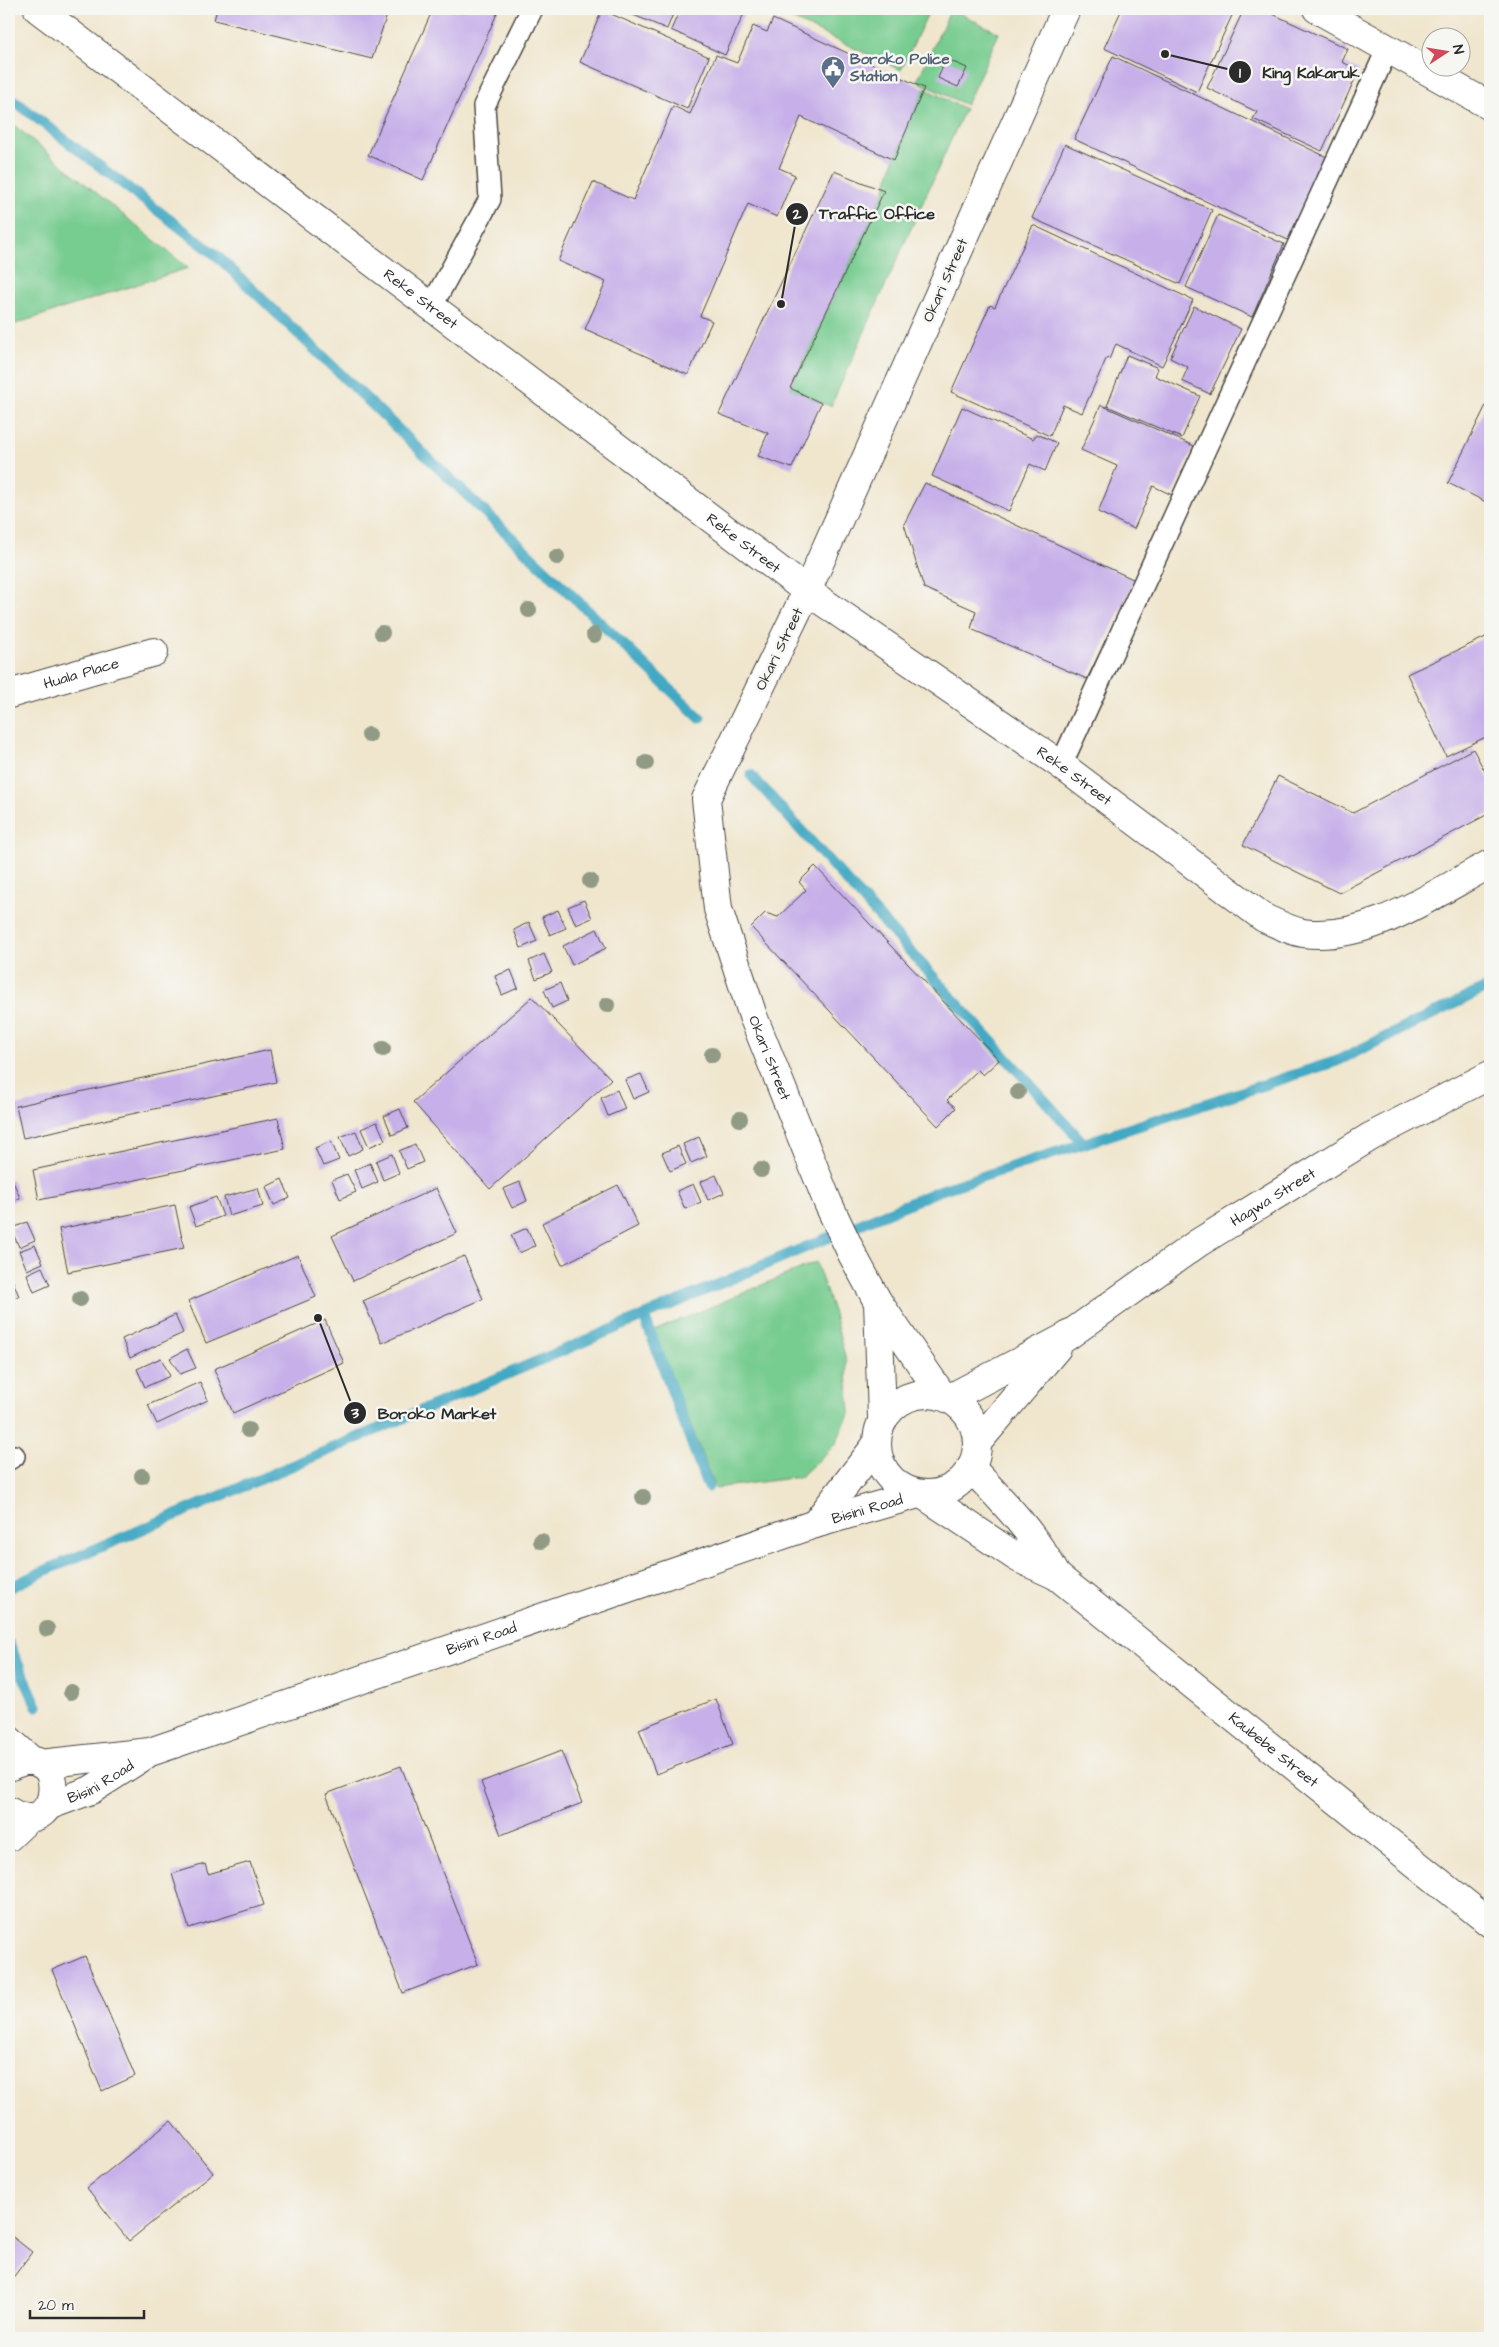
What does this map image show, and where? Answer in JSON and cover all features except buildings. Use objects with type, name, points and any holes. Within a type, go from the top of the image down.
[{"type":"street","name":"Reke Street","points":[[38,9],[807,591],[1061,765],[1264,918],[1302,933],[1335,934],[1386,920],[1490,864]]},
{"type":"street","name":"Okari Street","points":[[946,1396],[878,1302],[852,1254],[828,1203],[753,1016],[718,909],[706,799],[807,591],[1066,9]]},
{"type":"street","points":[[1317,9],[1490,106]]},
{"type":"street","name":"Huala Place","points":[[9,694],[154,652]]},
{"type":"street","name":"Hagwa Street","points":[[946,1396],[1066,1337],[1214,1233],[1370,1137],[1490,1075]]},
{"type":"street","name":"Okari Street","points":[[878,1302],[882,1417]]},
{"type":"street","name":"Hagwa Street","points":[[974,1456],[1066,1337]]},
{"type":"street","points":[[916,1394],[946,1396],[968,1414],[974,1428],[974,1456],[964,1478],[945,1491],[920,1494],[895,1483],[879,1461],[877,1435],[882,1417],[902,1399],[916,1394]]},
{"type":"street","name":"Bisini Road","points":[[815,1524],[877,1444]]},
{"type":"street","name":"Kaubebe Street","points":[[974,1456],[1045,1553],[1058,1576]]},
{"type":"street","name":"Kaubebe Street","points":[[920,1494],[1018,1558],[1058,1576],[1490,1923]]},
{"type":"street","name":"Bisini Road","points":[[27,1764],[150,1752],[815,1524],[920,1494]]},
{"type":"street","points":[[9,1740],[27,1764],[52,1779],[54,1788],[29,1812]]},
{"type":"street","name":"Bisini Road","points":[[9,1837],[29,1812],[91,1790],[150,1752]]},
{"type":"lane","points":[[431,307],[490,199],[484,106],[532,9]]},
{"type":"lane","points":[[1061,765],[1388,48]]},
{"type":"green space","points":[[783,9],[930,9],[901,70],[781,14]]},
{"type":"green space","points":[[951,9],[999,33],[966,105],[917,81]]},
{"type":"green space","points":[[924,88],[965,109],[831,406],[821,403],[790,388],[884,191],[894,160]]},
{"type":"green space","points":[[9,121],[188,268],[9,326]]},
{"type":"green space","points":[[816,1262],[833,1311],[846,1360],[850,1412],[835,1445],[800,1477],[715,1488],[654,1331]]},
{"type":"waterway","points":[[9,97],[216,255],[700,718]]},
{"type":"waterway","points":[[751,775],[1084,1144]]},
{"type":"waterway","points":[[9,1588],[44,1571],[938,1191],[1337,1061],[1490,986]]},
{"type":"waterway","points":[[644,1316],[708,1487]]},
{"type":"waterway","points":[[9,1644],[37,1706]]},
{"type":"place","name":"King Kakaruk","points":[[1165,54]]},
{"type":"place","name":"Boroko Police Station","points":[[833,89]]},
{"type":"place","name":"Traffic Office","points":[[781,304]]},
{"type":"place","name":"Boroko Market","points":[[318,1318]]}]
